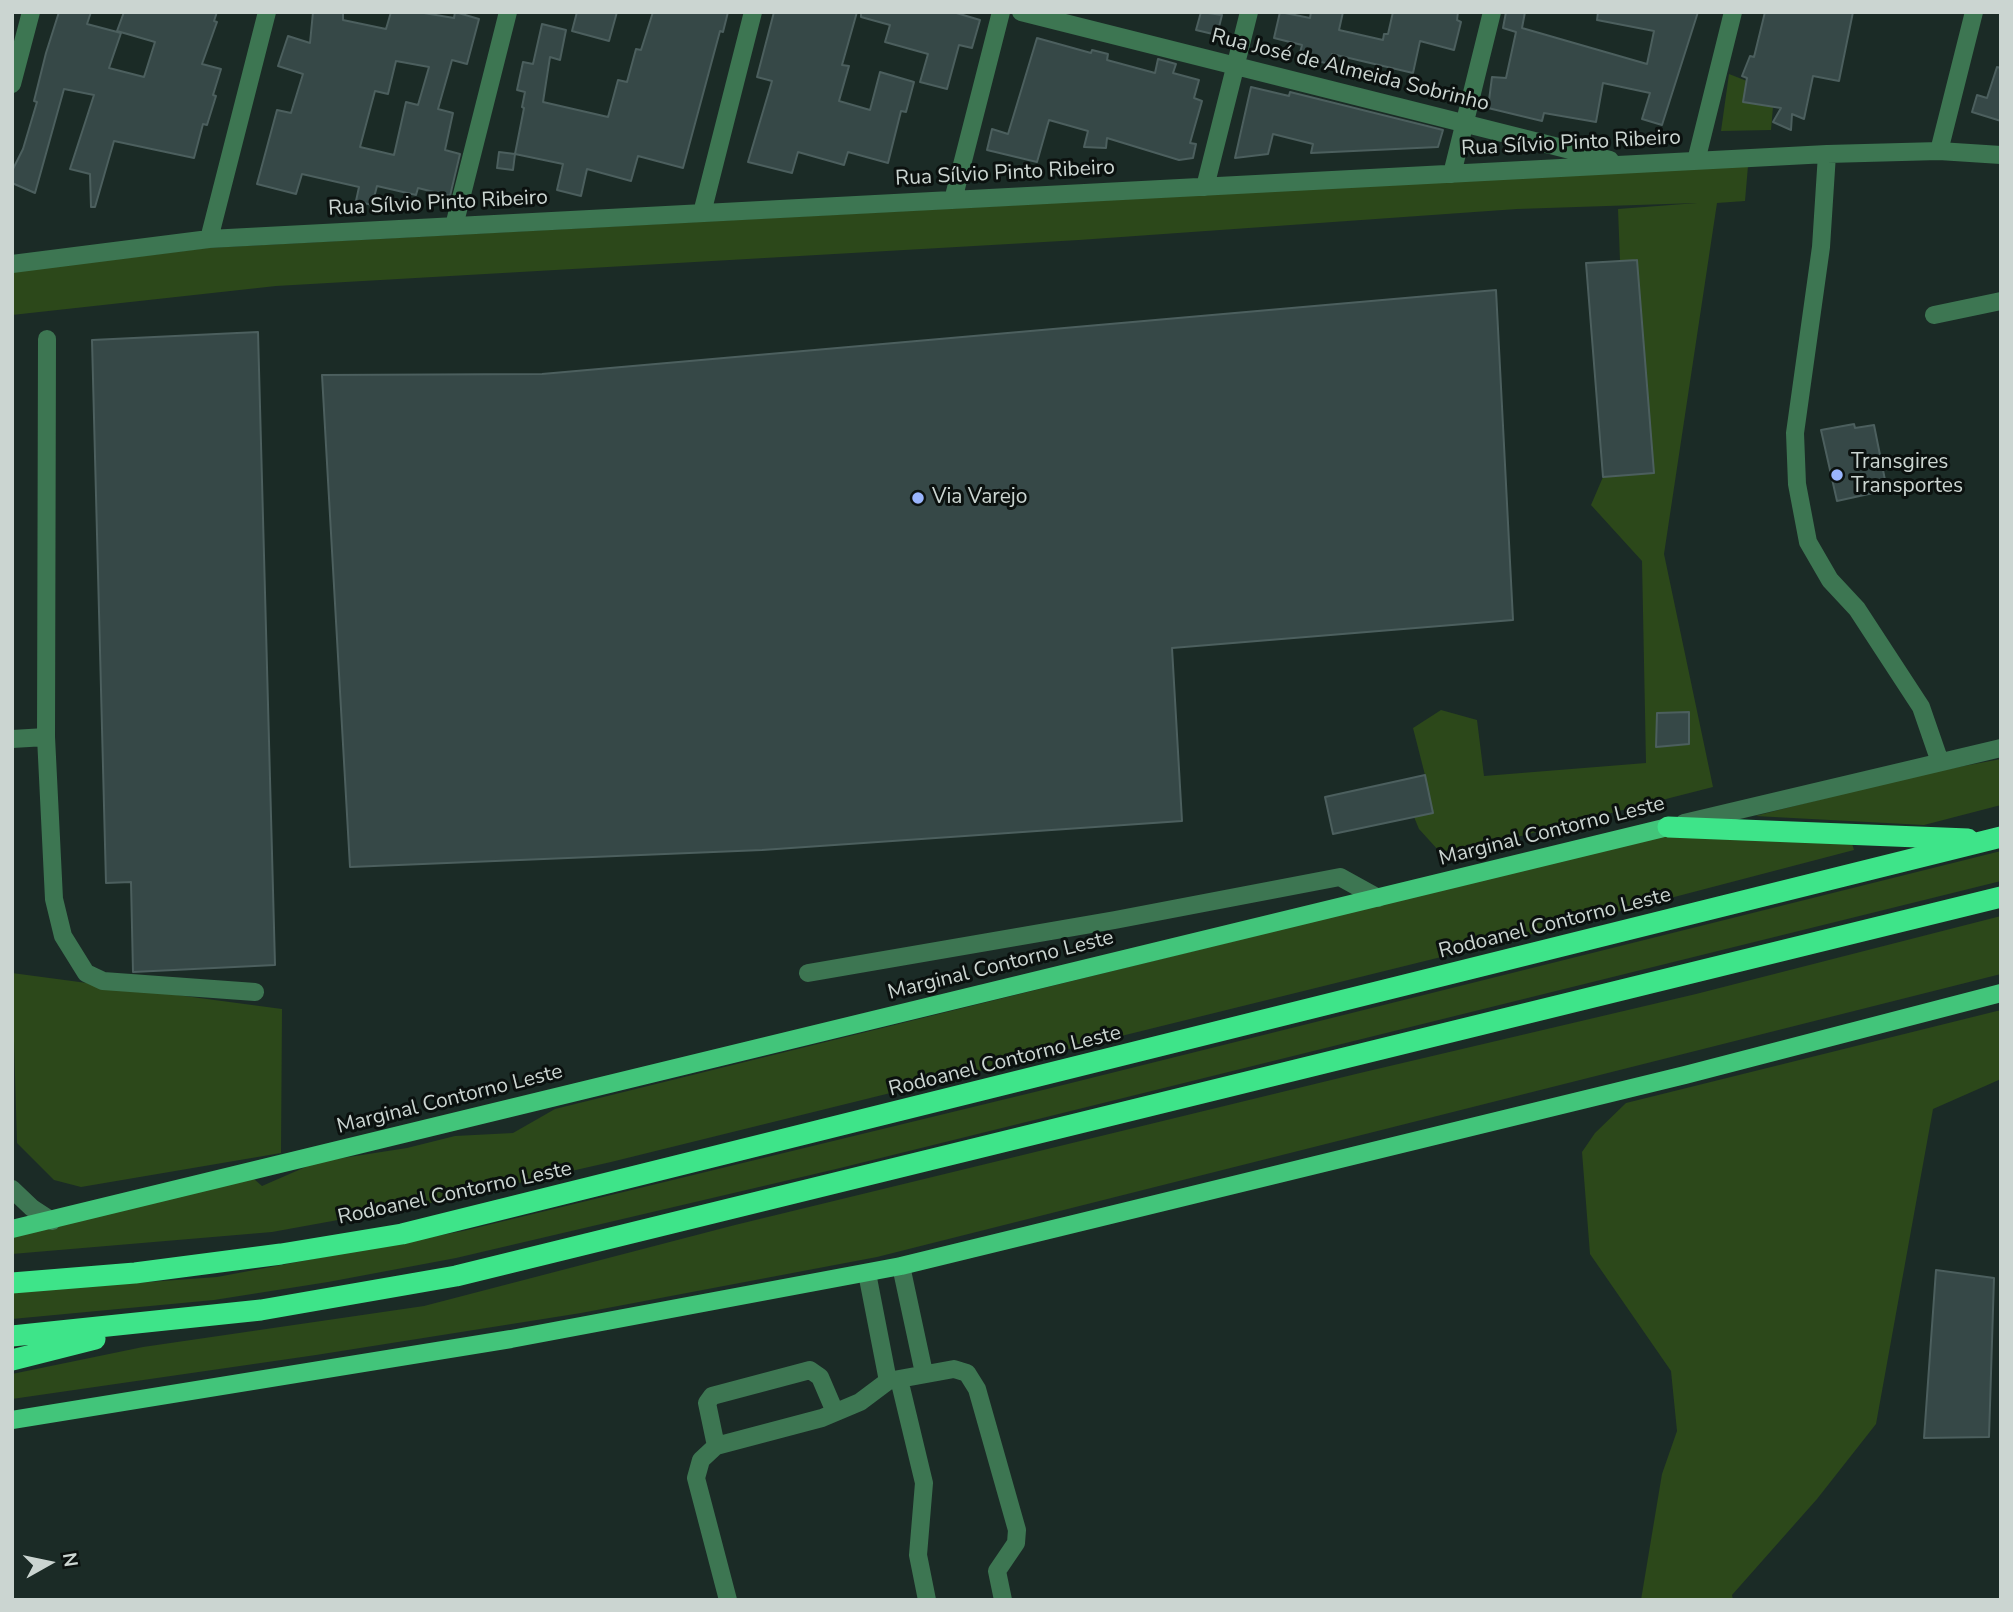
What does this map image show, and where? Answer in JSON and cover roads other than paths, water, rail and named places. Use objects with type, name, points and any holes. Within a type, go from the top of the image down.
[{"type":"highway","points":[[1668,827],[1996,839]]},
{"type":"highway","name":"Rodoanel Contorno Leste","points":[[12,1280],[58,1280],[281,1254],[415,1231],[1996,839]]},
{"type":"highway","points":[[12,1336],[163,1322],[353,1296],[548,1256],[2001,897]]},
{"type":"highway","points":[[12,1360],[163,1322]]},
{"type":"main road","name":"Marginal Contorno Leste","points":[[12,1229],[1668,827]]},
{"type":"main road","points":[[12,1420],[511,1339],[901,1266],[1672,1078],[2001,993]]},
{"type":"street","points":[[12,84],[30,12]]},
{"type":"street","points":[[209,239],[267,12]]},
{"type":"street","points":[[454,226],[508,12]]},
{"type":"street","points":[[702,213],[753,12]]},
{"type":"street","points":[[953,200],[1001,12]]},
{"type":"street","name":"Rua José de Almeida Sobrinho","points":[[1021,12],[1627,164]]},
{"type":"street","points":[[1205,187],[1250,12]]},
{"type":"street","points":[[1452,173],[1492,12]]},
{"type":"street","points":[[1696,160],[1733,12]]},
{"type":"street","points":[[1939,151],[1974,12]]},
{"type":"street","name":"Rua Sílvio Pinto Ribeiro","points":[[12,264],[209,239],[1696,160],[1939,151],[2001,155]]},
{"type":"street","points":[[1827,154],[1821,247],[1795,433],[1797,484],[1808,542],[1830,580],[1857,609],[1922,707],[1940,762]]},
{"type":"street","points":[[1934,315],[2001,301]]},
{"type":"street","points":[[47,340],[46,737],[54,899],[63,936],[86,973],[103,981],[255,992]]},
{"type":"street","points":[[12,739],[46,737]]},
{"type":"street","name":"Marginal Contorno Leste","points":[[1668,827],[2001,748]]},
{"type":"street","points":[[808,973],[1115,920],[1340,877],[1378,898]]},
{"type":"street","points":[[12,1189],[32,1208],[52,1221]]},
{"type":"street","points":[[901,1266],[924,1373]]},
{"type":"street","points":[[867,1273],[923,1483],[918,1555],[927,1600]]},
{"type":"street","points":[[716,1446],[707,1403],[712,1396],[810,1370],[820,1377],[835,1412]]},
{"type":"street","points":[[728,1600],[696,1478],[701,1460],[716,1446],[835,1412],[860,1402],[894,1380],[954,1370],[967,1373],[977,1389],[1017,1530],[1016,1543],[997,1571],[1003,1600]]},
{"type":"place","name":"Transgires Transportes","points":[[1837,475]]},
{"type":"place","name":"Via Varejo","points":[[918,498]]}]
